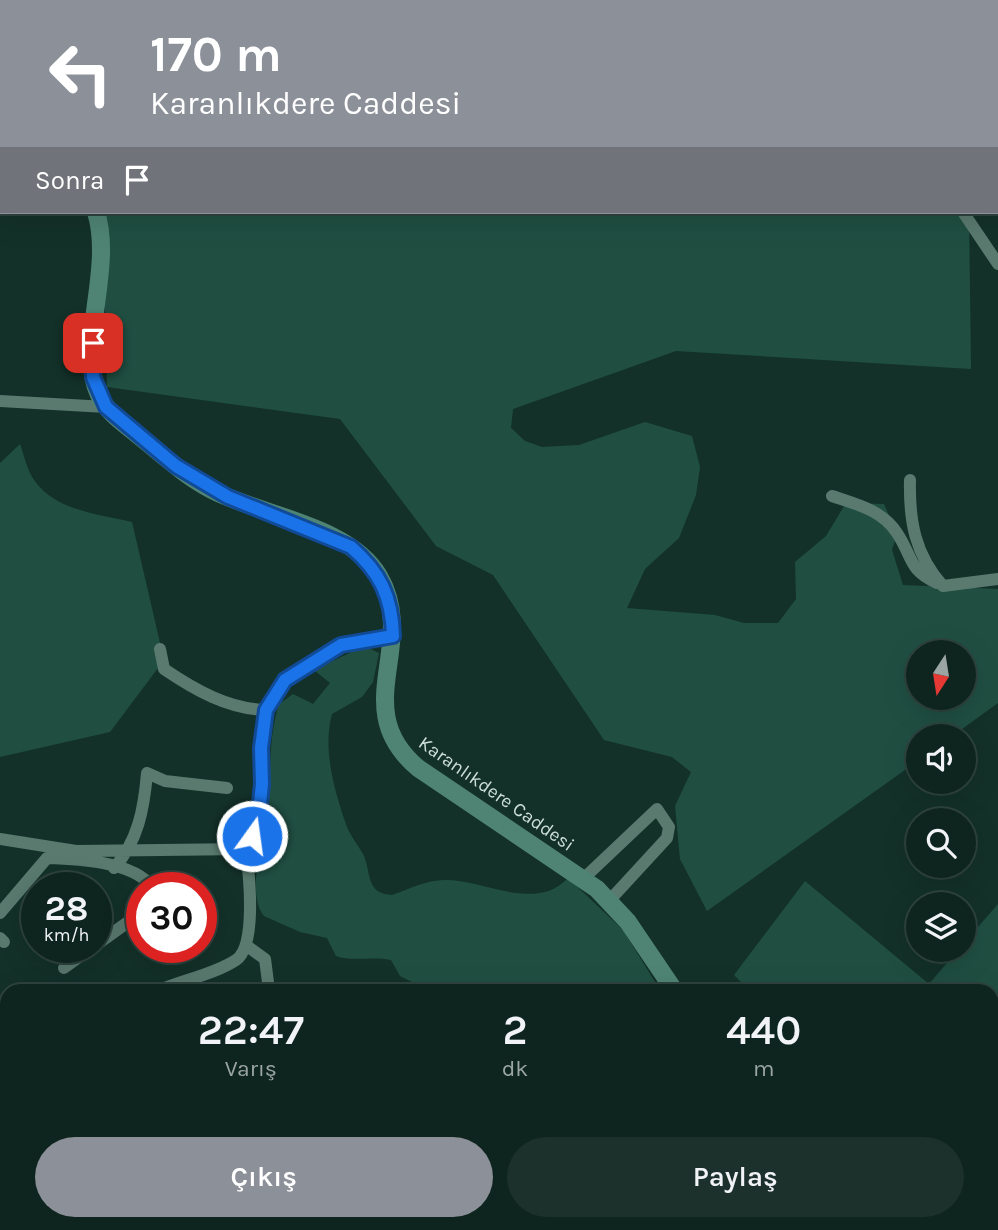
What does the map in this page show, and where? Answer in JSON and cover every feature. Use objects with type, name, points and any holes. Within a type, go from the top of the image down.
[{"type":"main road","name":"Karanlıkdere Caddesi","points":[[96,214],[103,256],[93,343],[93,377],[106,407],[195,480],[228,497],[351,547],[368,561],[386,590],[393,636],[384,704],[390,733],[397,747],[418,768],[583,879],[609,901],[628,922],[670,984]]},
{"type":"street","points":[[964,214],[998,264]]},
{"type":"street","points":[[0,401],[106,407]]},
{"type":"street","points":[[910,480],[909,516],[914,537],[929,570],[943,586]]},
{"type":"street","points":[[832,496],[876,512],[897,533],[919,575],[943,586],[998,579]]},
{"type":"street","points":[[178,984],[237,959],[247,946],[250,879],[246,849],[258,824],[262,784],[261,748],[266,710],[285,680],[341,645],[393,636]]},
{"type":"street","points":[[160,649],[164,669],[198,692],[249,710],[266,710]]},
{"type":"street","points":[[114,868],[131,849],[145,802],[147,773],[165,781],[227,788]]},
{"type":"street","points":[[583,879],[657,809],[669,827],[667,838],[609,901]]},
{"type":"street","points":[[0,839],[76,851],[246,849]]},
{"type":"street","points":[[0,913],[47,858],[101,862],[129,872]]},
{"type":"street","points":[[247,946],[265,959],[268,984]]},
{"type":"street","points":[[64,968],[71,963]]},
{"type":"green space","points":[[102,214],[969,214],[971,369],[676,351],[513,409],[511,428],[525,441],[542,447],[579,445],[645,422],[692,436],[700,467],[696,495],[679,538],[645,569],[627,608],[715,615],[744,623],[778,623],[796,599],[795,562],[826,536],[846,503],[884,504],[897,534],[892,550],[903,585],[998,589],[998,703],[969,724],[906,724],[906,769],[707,911],[680,859],[675,806],[691,772],[672,757],[604,740],[493,575],[436,546],[340,419],[107,387]]},
{"type":"green space","points":[[20,444],[34,480],[54,499],[78,510],[132,522],[164,660],[110,732],[0,757],[0,463]]},
{"type":"green space","points":[[364,646],[379,653],[373,682],[362,697],[332,714],[328,742],[338,800],[349,831],[364,856],[371,881],[378,891],[392,895],[425,883],[444,880],[509,892],[541,893],[555,888],[568,878],[623,930],[656,984],[416,984],[400,976],[391,960],[348,959],[336,956],[327,938],[300,932],[264,916],[256,895],[256,882],[267,816],[275,718],[279,704],[293,694],[313,704],[330,683],[314,670]]},
{"type":"green space","points":[[805,881],[929,984],[743,984],[734,975]]},
{"type":"green space","points":[[998,904],[998,984],[929,984],[948,962],[976,962],[976,929]]},
{"type":"route","points":[[93,343],[93,377],[98,395],[116,417],[176,466],[212,490],[328,535],[351,547],[368,561],[386,590],[391,606],[393,636],[341,645],[285,680],[266,710],[261,748],[262,784],[258,824],[252,836]]}]
